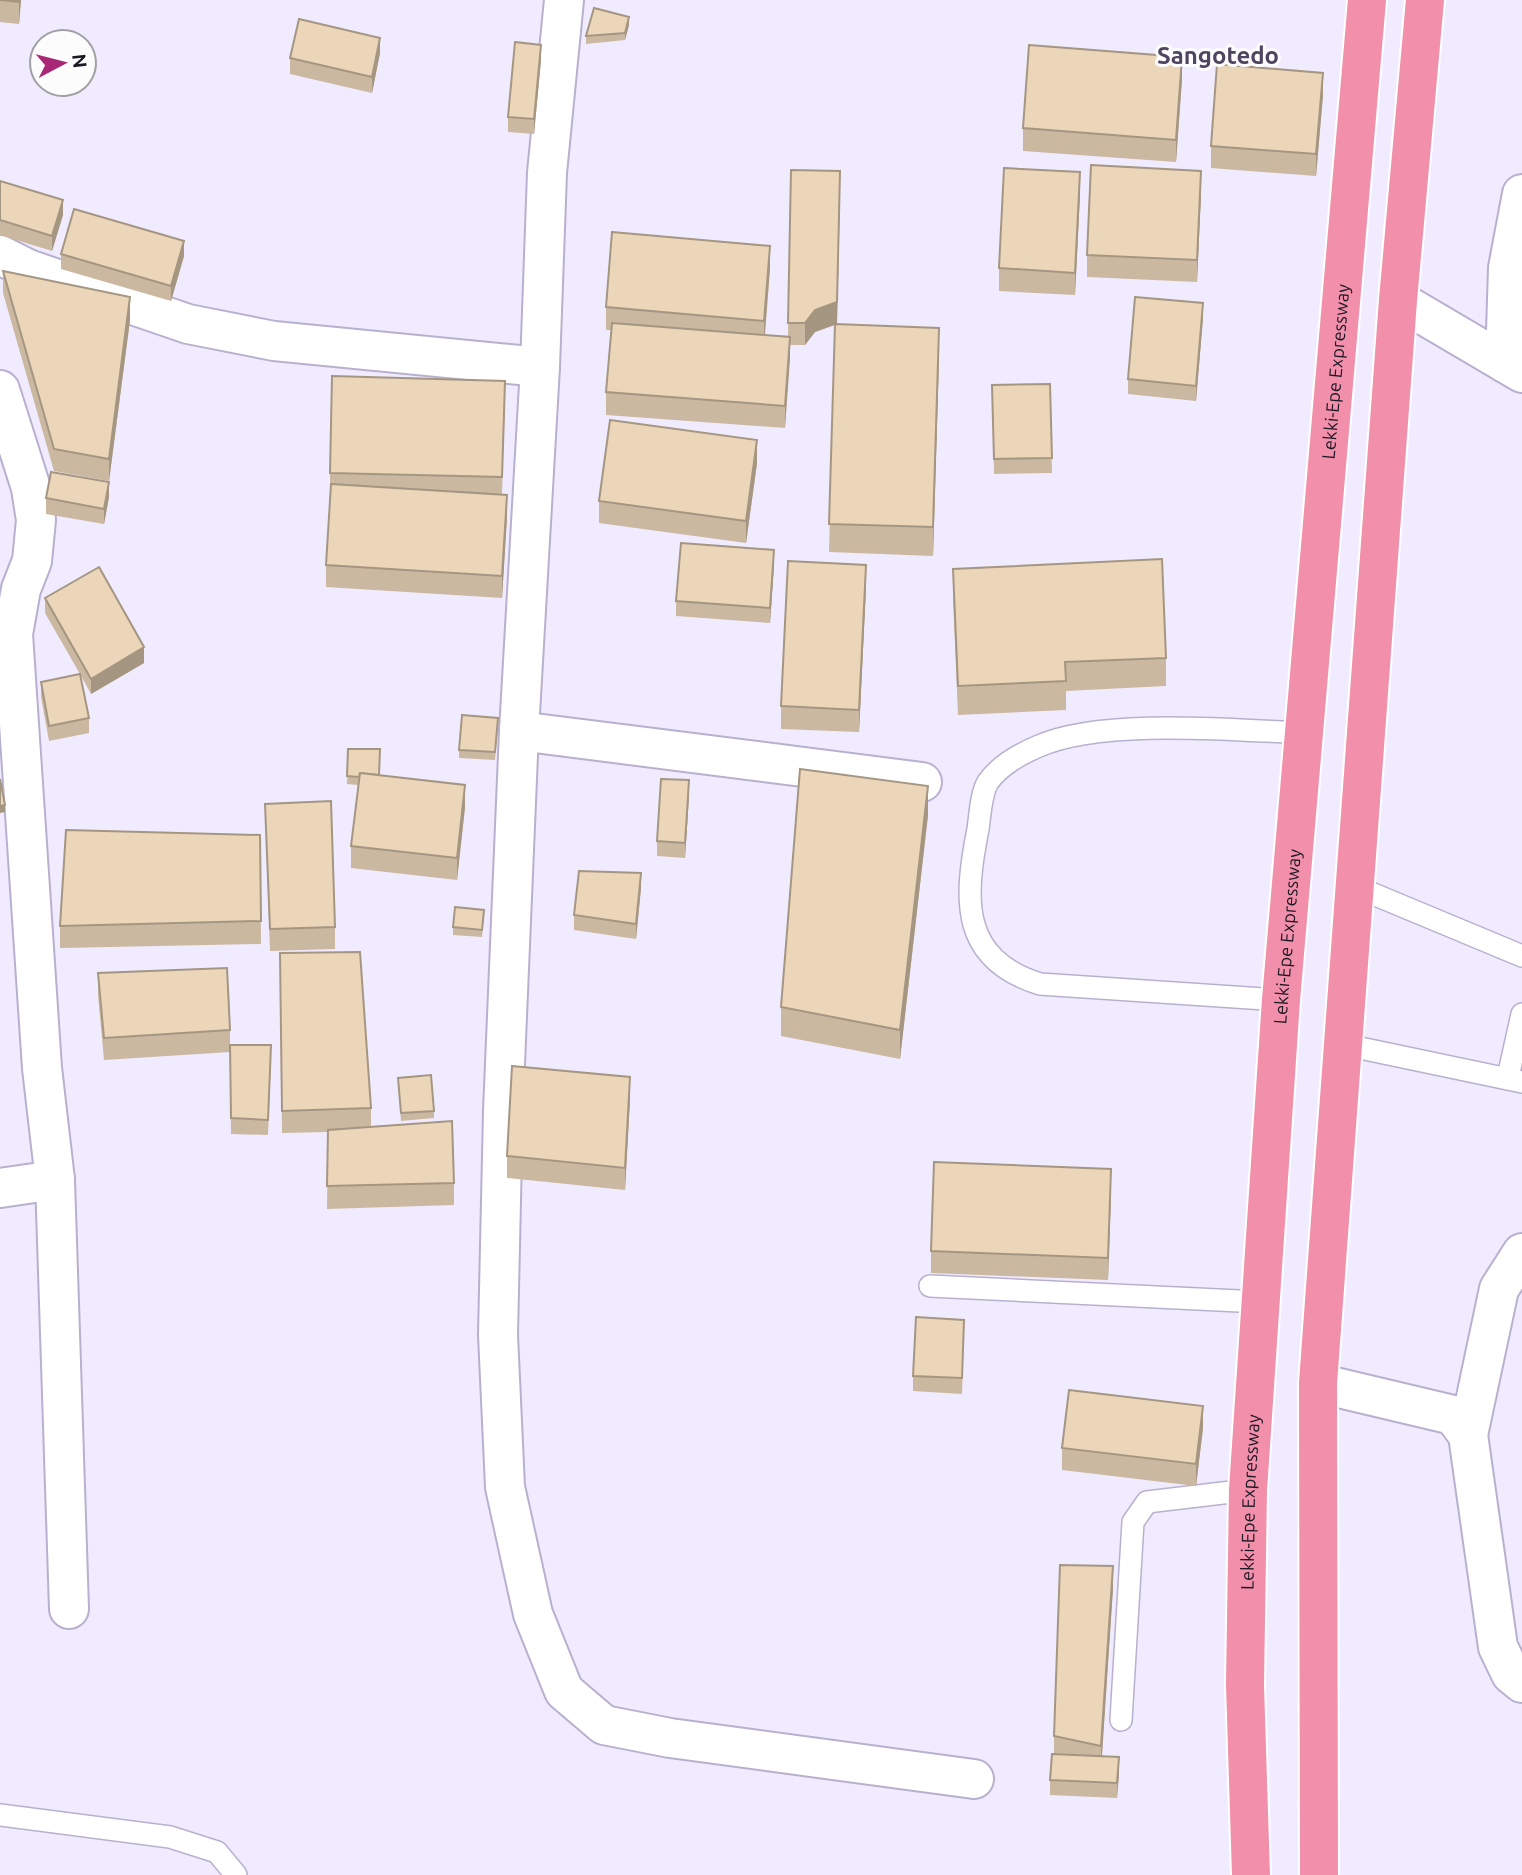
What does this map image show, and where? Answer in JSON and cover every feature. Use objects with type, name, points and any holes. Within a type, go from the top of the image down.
[{"type":"highway","name":"Lekki-Epe Expressway","points":[[1251,1875],[1245,1685],[1248,1490],[1281,1000],[1367,0]]},
{"type":"highway","points":[[1319,1875],[1318,1383],[1398,300],[1425,0]]},
{"type":"street","points":[[564,0],[547,173],[540,367],[519,731],[503,1111],[498,1335],[505,1487],[533,1614],[564,1691],[604,1725],[670,1738],[974,1779]]},
{"type":"street","points":[[1513,368],[1508,268],[1522,194]]},
{"type":"street","points":[[0,255],[28,269],[188,324],[312,346],[540,367]]},
{"type":"street","points":[[1398,300],[1513,368]]},
{"type":"street","points":[[0,390],[24,463],[36,520],[32,561],[21,589],[13,634],[42,1068],[55,1180],[69,1609]]},
{"type":"street","points":[[519,731],[922,782]]},
{"type":"street","points":[[0,1188],[55,1180]]},
{"type":"street","points":[[1522,1253],[1499,1289],[1468,1435],[1498,1647],[1511,1674],[1522,1683]]},
{"type":"street","points":[[1318,1383],[1453,1415],[1468,1435]]},
{"type":"lane","points":[[1281,1000],[1040,984],[1013,976],[995,963],[979,941],[969,900],[975,841],[987,784],[1012,759],[1042,744],[1084,734],[1156,729],[1304,733]]},
{"type":"lane","points":[[1354,886],[1522,956]]},
{"type":"lane","points":[[1341,1044],[1515,1080],[1522,1014]]},
{"type":"lane","points":[[930,1286],[1260,1302]]},
{"type":"lane","points":[[1121,1720],[1133,1522],[1147,1502],[1248,1490]]},
{"type":"lane","points":[[0,1815],[170,1837],[217,1852],[236,1875]]},
{"type":"building","points":[[594,8],[629,17],[625,33],[586,36]]},
{"type":"building","points":[[299,19],[380,38],[372,77],[290,58]]},
{"type":"building","points":[[515,42],[541,45],[534,119],[508,117]]},
{"type":"building","points":[[1029,45],[1182,57],[1176,140],[1023,128]]},
{"type":"building","points":[[1217,64],[1323,73],[1316,154],[1211,146]]},
{"type":"building","points":[[1091,165],[1201,171],[1197,260],[1087,255]]},
{"type":"building","points":[[1004,168],[1080,172],[1075,273],[999,268]]},
{"type":"building","points":[[791,170],[840,171],[837,302],[815,310],[805,323],[788,323]]},
{"type":"building","points":[[0,181],[63,200],[52,236],[0,220]]},
{"type":"building","points":[[74,209],[184,241],[171,286],[61,254]]},
{"type":"building","points":[[612,232],[770,246],[764,321],[606,307]]},
{"type":"building","points":[[3,271],[130,297],[109,459],[54,449]]},
{"type":"building","points":[[1135,297],[1203,303],[1196,386],[1128,379]]},
{"type":"building","points":[[612,323],[790,337],[785,406],[606,392]]},
{"type":"building","points":[[835,324],[939,328],[933,527],[829,524]]},
{"type":"building","points":[[332,376],[505,381],[502,477],[330,473]]},
{"type":"building","points":[[1050,384],[1052,458],[994,459],[992,385]]},
{"type":"building","points":[[610,420],[757,440],[746,521],[599,501]]},
{"type":"building","points":[[51,472],[109,482],[104,509],[46,498]]},
{"type":"building","points":[[331,484],[507,495],[502,576],[326,565]]},
{"type":"building","points":[[681,543],[774,550],[770,608],[676,601]]},
{"type":"building","points":[[1162,559],[1166,658],[1065,662],[1066,681],[958,686],[953,569]]},
{"type":"building","points":[[788,561],[866,565],[859,710],[781,706]]},
{"type":"building","points":[[99,567],[144,647],[91,679],[45,598]]},
{"type":"building","points":[[80,674],[89,718],[49,726],[41,682]]},
{"type":"building","points":[[462,715],[498,718],[495,752],[459,750]]},
{"type":"building","points":[[348,749],[380,749],[379,775],[360,773],[359,777],[347,776]]},
{"type":"building","points":[[800,769],[928,786],[900,1030],[781,1007]]},
{"type":"building","points":[[360,773],[465,785],[457,858],[351,846]]},
{"type":"building","points":[[0,779],[5,805],[0,806]]},
{"type":"building","points":[[661,779],[689,780],[685,843],[657,841]]},
{"type":"building","points":[[331,801],[335,927],[270,929],[265,804]]},
{"type":"building","points":[[66,830],[260,835],[261,921],[60,926]]},
{"type":"building","points":[[579,871],[641,873],[636,924],[574,915]]},
{"type":"building","points":[[455,907],[484,910],[482,930],[453,927]]},
{"type":"building","points":[[360,952],[371,1108],[282,1111],[280,953]]},
{"type":"building","points":[[227,968],[230,1030],[104,1038],[98,973]]},
{"type":"building","points":[[230,1045],[271,1045],[268,1120],[231,1118]]},
{"type":"building","points":[[512,1066],[630,1077],[625,1168],[507,1156]]},
{"type":"building","points":[[431,1075],[434,1111],[401,1113],[398,1078]]},
{"type":"building","points":[[452,1121],[454,1183],[327,1186],[328,1130]]},
{"type":"building","points":[[934,1162],[1111,1169],[1108,1258],[931,1251]]},
{"type":"building","points":[[916,1317],[964,1320],[962,1378],[913,1376]]},
{"type":"building","points":[[1069,1390],[1203,1406],[1196,1464],[1062,1448]]},
{"type":"building","points":[[1060,1565],[1113,1566],[1101,1746],[1054,1736]]},
{"type":"building","points":[[1052,1754],[1119,1757],[1117,1783],[1050,1780]]},
{"type":"district","name":"Sangotedo","points":[[1218,55]]}]
